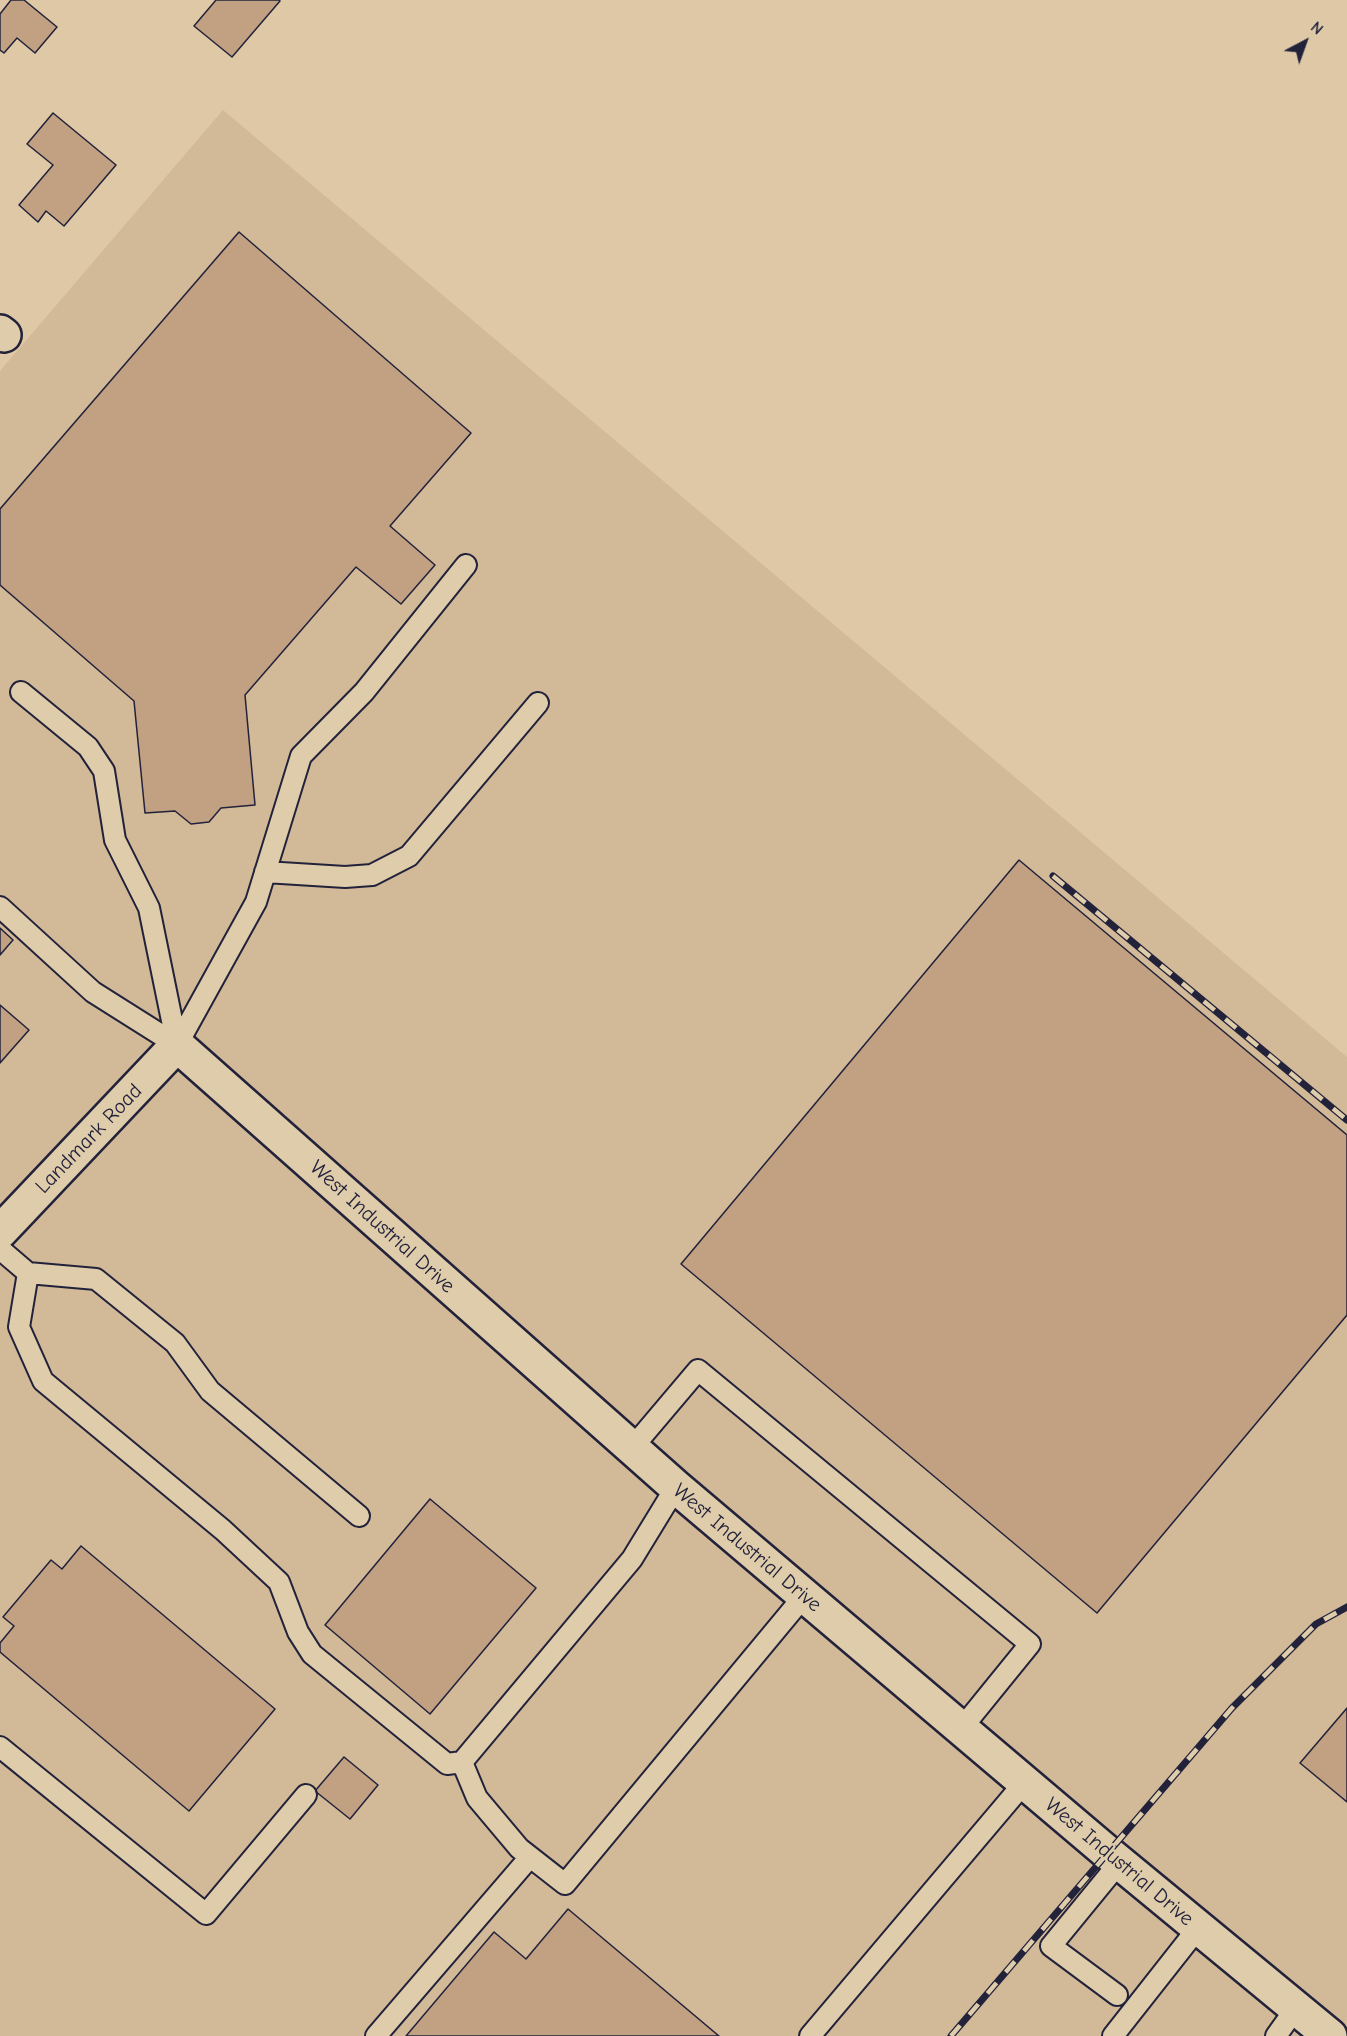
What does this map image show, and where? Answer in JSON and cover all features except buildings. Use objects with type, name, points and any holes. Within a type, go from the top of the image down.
[{"type":"street","name":"Landmark Road","points":[[0,1232],[177,1045]]},
{"type":"street","name":"West Industrial Drive","points":[[177,1045],[676,1487],[1119,1863],[1330,2036]]},
{"type":"lane","points":[[177,1045],[256,902],[301,756],[364,692],[466,565]]},
{"type":"lane","points":[[21,692],[88,747],[104,771],[115,840],[149,908],[177,1045]]},
{"type":"lane","points":[[265,872],[345,877],[372,875],[409,856],[538,703]]},
{"type":"lane","points":[[0,907],[93,992],[177,1045]]},
{"type":"lane","points":[[0,1249],[28,1273],[96,1280],[175,1343],[210,1390],[359,1516]]},
{"type":"lane","points":[[28,1273],[19,1326],[43,1381],[223,1530],[279,1582],[298,1632],[312,1654],[447,1764],[462,1762],[632,1559],[676,1487]]},
{"type":"lane","points":[[632,1448],[698,1370],[1030,1644],[961,1729]]},
{"type":"lane","points":[[462,1762],[477,1798],[519,1848],[565,1884],[804,1596]]},
{"type":"lane","points":[[0,1746],[206,1914],[306,1795]]},
{"type":"lane","points":[[810,2036],[1024,1783]]},
{"type":"lane","points":[[376,2036],[530,1857]]},
{"type":"lane","points":[[1117,1995],[1051,1946],[1119,1863]]},
{"type":"lane","points":[[1113,2036],[1198,1928]]},
{"type":"lane","points":[[1276,2036],[1296,2008]]},
{"type":"shaded area","points":[[223,110],[1347,1057],[1347,2036],[0,2036],[0,371]]},
{"type":"railway","points":[[1053,876],[1347,1120]]},
{"type":"railway","points":[[951,2036],[1232,1708],[1316,1624],[1347,1607]]}]
